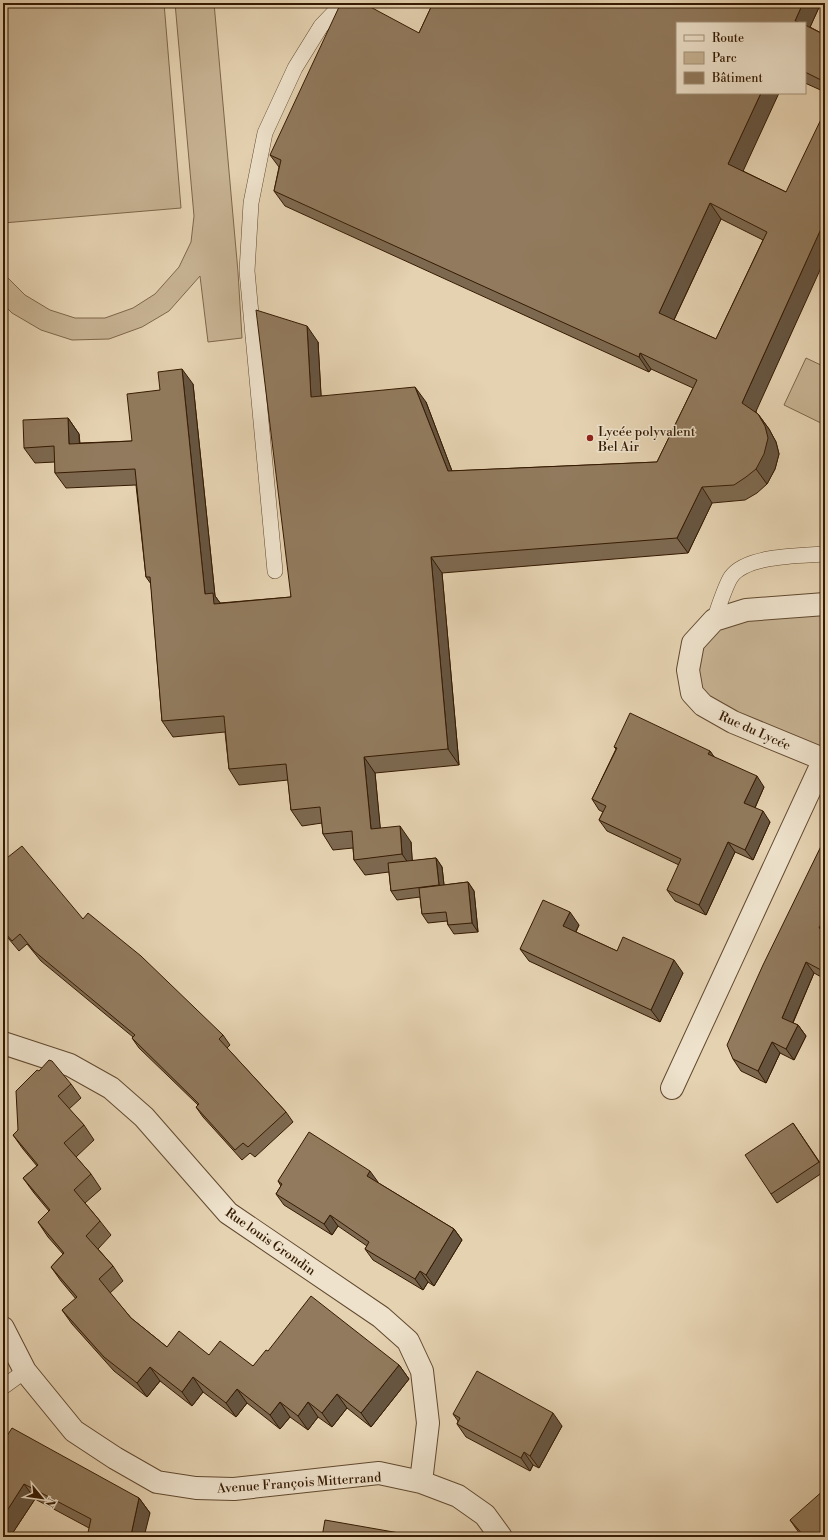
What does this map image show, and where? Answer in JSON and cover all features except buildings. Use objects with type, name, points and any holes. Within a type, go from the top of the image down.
[{"type":"street","points":[[714,620],[746,610],[825,604]]},
{"type":"street","name":"Rue du Lycée","points":[[714,620],[693,644],[688,670],[692,693],[703,705],[733,722],[825,759]]},
{"type":"street","points":[[672,1088],[825,759]]},
{"type":"street","name":"Rue louis Grondin","points":[[3,1043],[70,1064],[110,1088],[144,1117],[228,1213],[382,1317],[408,1341],[422,1370],[428,1423],[421,1482]]},
{"type":"street","name":"Avenue François Mitterrand","points":[[3,1328],[25,1371],[74,1430],[116,1458],[157,1482],[196,1488],[234,1489],[379,1473],[421,1482],[458,1496],[485,1515],[501,1537]]},
{"type":"lane","points":[[275,571],[247,271],[251,203],[265,133],[295,68],[321,26],[343,3]]},
{"type":"lane","points":[[714,620],[731,577],[740,569],[758,560],[825,554]]},
{"type":"lane","points":[[3,1387],[25,1371]]},
{"type":"green space","points":[[3,3],[164,3],[181,208],[3,223]]},
{"type":"green space","points":[[175,3],[214,3],[238,272],[242,338],[208,342],[200,276],[169,311],[142,327],[109,339],[72,340],[41,330],[12,313],[3,304],[3,273],[25,295],[50,310],[75,318],[105,318],[133,308],[155,294],[179,267],[191,242],[194,216]]},
{"type":"green space","points":[[806,358],[825,367],[825,425],[784,405]]},
{"type":"green space","points":[[825,604],[825,757],[703,705],[693,643],[714,620]]},
{"type":"place","name":"Lycée polyvalent Bel Air","points":[[590,438]]}]
